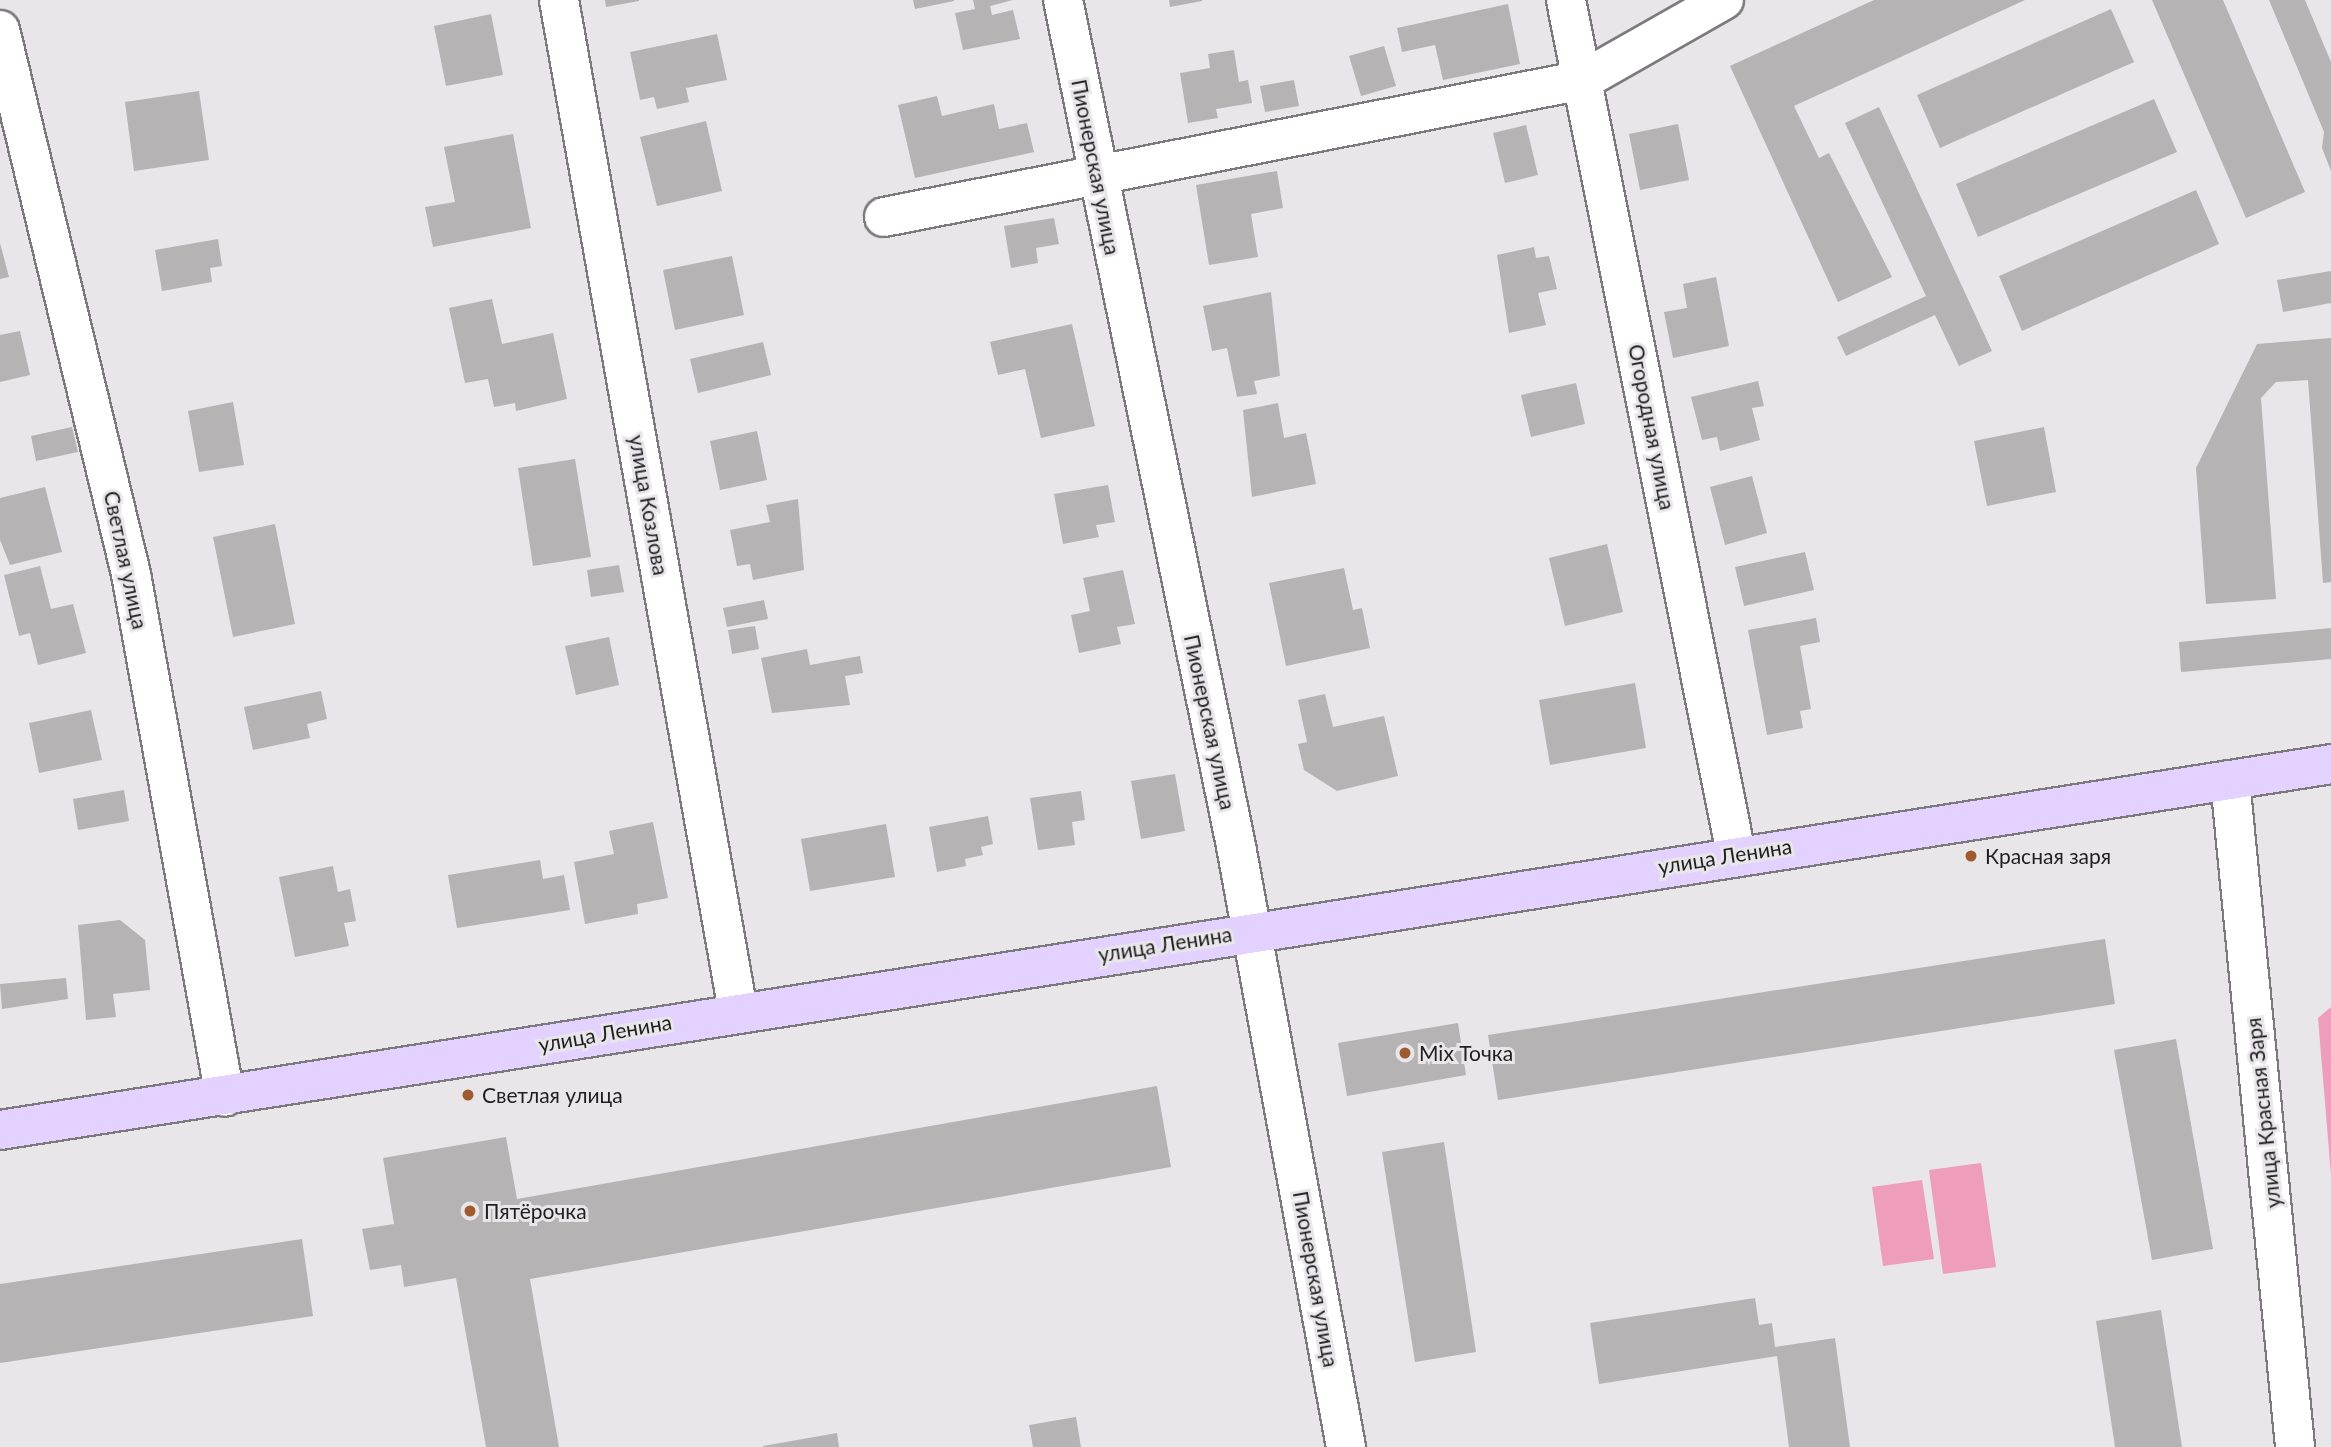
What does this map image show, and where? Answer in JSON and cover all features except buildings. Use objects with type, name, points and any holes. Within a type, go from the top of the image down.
[{"type":"main road","name":"улица Ленина","points":[[0,1130],[225,1097],[738,1011],[1737,854],[2331,764]]},
{"type":"street","name":"улица Козлова","points":[[559,0],[738,1011]]},
{"type":"street","name":"Пионерская улица","points":[[1063,0],[1096,176],[1251,931],[1346,1447]]},
{"type":"street","name":"Огородная улица","points":[[1566,0],[1737,854]]},
{"type":"street","points":[[884,217],[1583,80],[1724,0]]},
{"type":"street","name":"Светлая улица","points":[[0,30],[131,574],[225,1097]]},
{"type":"street","name":"улица Красная Заря","points":[[2230,780],[2295,1447]]},
{"type":"shaded area","points":[[2331,1007],[2331,1175],[2318,1018]]},
{"type":"shaded area","points":[[1981,1163],[1996,1267],[1943,1274],[1929,1170]]},
{"type":"shaded area","points":[[1922,1180],[1934,1259],[1883,1266],[1872,1187]]},
{"type":"place","name":"Красная заря","points":[[1971,856]]},
{"type":"place","name":"Mix Точка","points":[[1405,1053]]},
{"type":"place","name":"Светлая улица","points":[[468,1095]]},
{"type":"place","name":"Пятёрочка","points":[[470,1211]]}]
